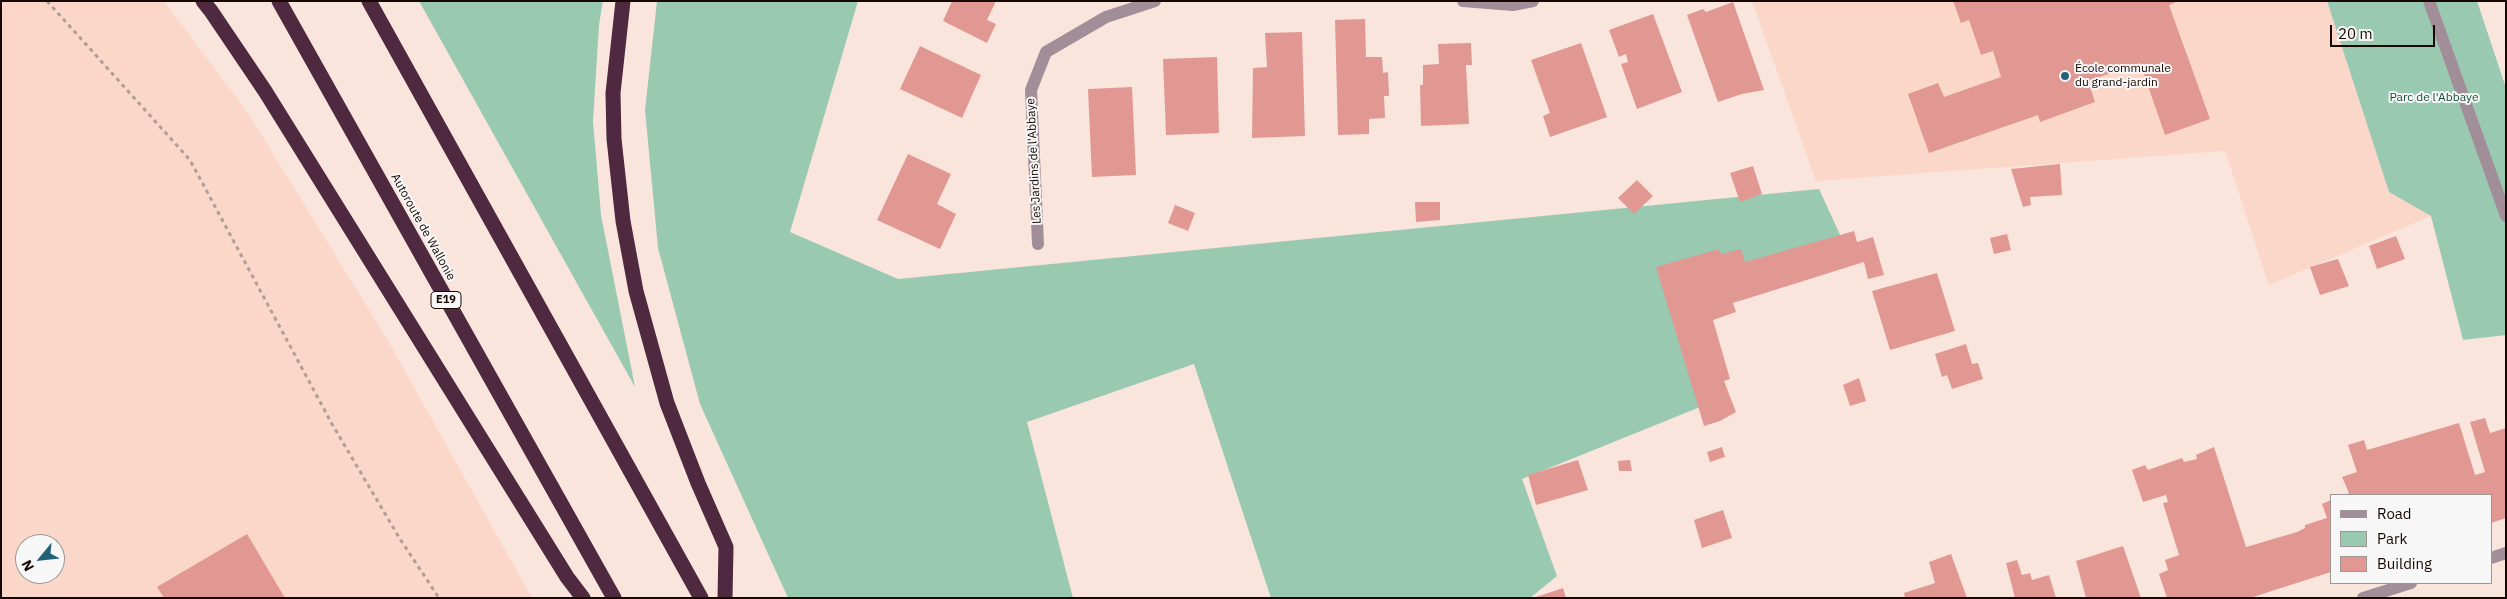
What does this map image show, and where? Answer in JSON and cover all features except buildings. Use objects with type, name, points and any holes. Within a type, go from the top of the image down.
[{"type":"highway","name":"Autoroute de Wallonie","points":[[279,1],[614,598]]},
{"type":"highway","points":[[369,1],[701,598]]},
{"type":"highway","points":[[623,1],[613,93],[615,147],[623,220],[636,291],[667,403],[698,483],[726,546],[725,598]]},
{"type":"highway","points":[[206,4],[270,99],[556,560],[582,598]]},
{"type":"street","name":"Les Jardins de l'Abbaye","points":[[1038,244],[1031,90],[1046,52],[1106,17],[1155,1]]},
{"type":"street","points":[[1462,1],[1513,5],[1533,1]]},
{"type":"street","points":[[2429,1],[2506,216]]},
{"type":"street","points":[[2492,558],[2506,553]]},
{"type":"street","points":[[2363,598],[2408,584]]},
{"type":"path","points":[[48,1],[190,160],[332,424],[400,538],[439,598]]},
{"type":"shaded area","points":[[1,1],[164,1],[248,113],[387,339],[532,598],[1,598]]},
{"type":"shaded area","name":"École communale du grand-jardin","points":[[1752,1],[2327,1],[2389,192],[2431,216],[2269,285],[2225,151],[1816,181]]},
{"type":"green space","points":[[419,1],[603,1],[599,25],[593,121],[601,215],[635,387]]},
{"type":"green space","points":[[657,1],[858,1],[790,232],[898,279],[1819,189],[1842,239],[1678,296],[1715,401],[1522,479],[1557,576],[1530,598],[1271,598],[1194,364],[1027,422],[1073,598],[788,598],[700,404],[658,248],[645,110]]},
{"type":"green space","name":"Parc de l'Abbaye","points":[[2327,1],[2477,1],[2506,88],[2506,335],[2463,340],[2431,216],[2389,192]]},
{"type":"place","name":"École communale du grand-jardin","points":[[2065,76]]}]
